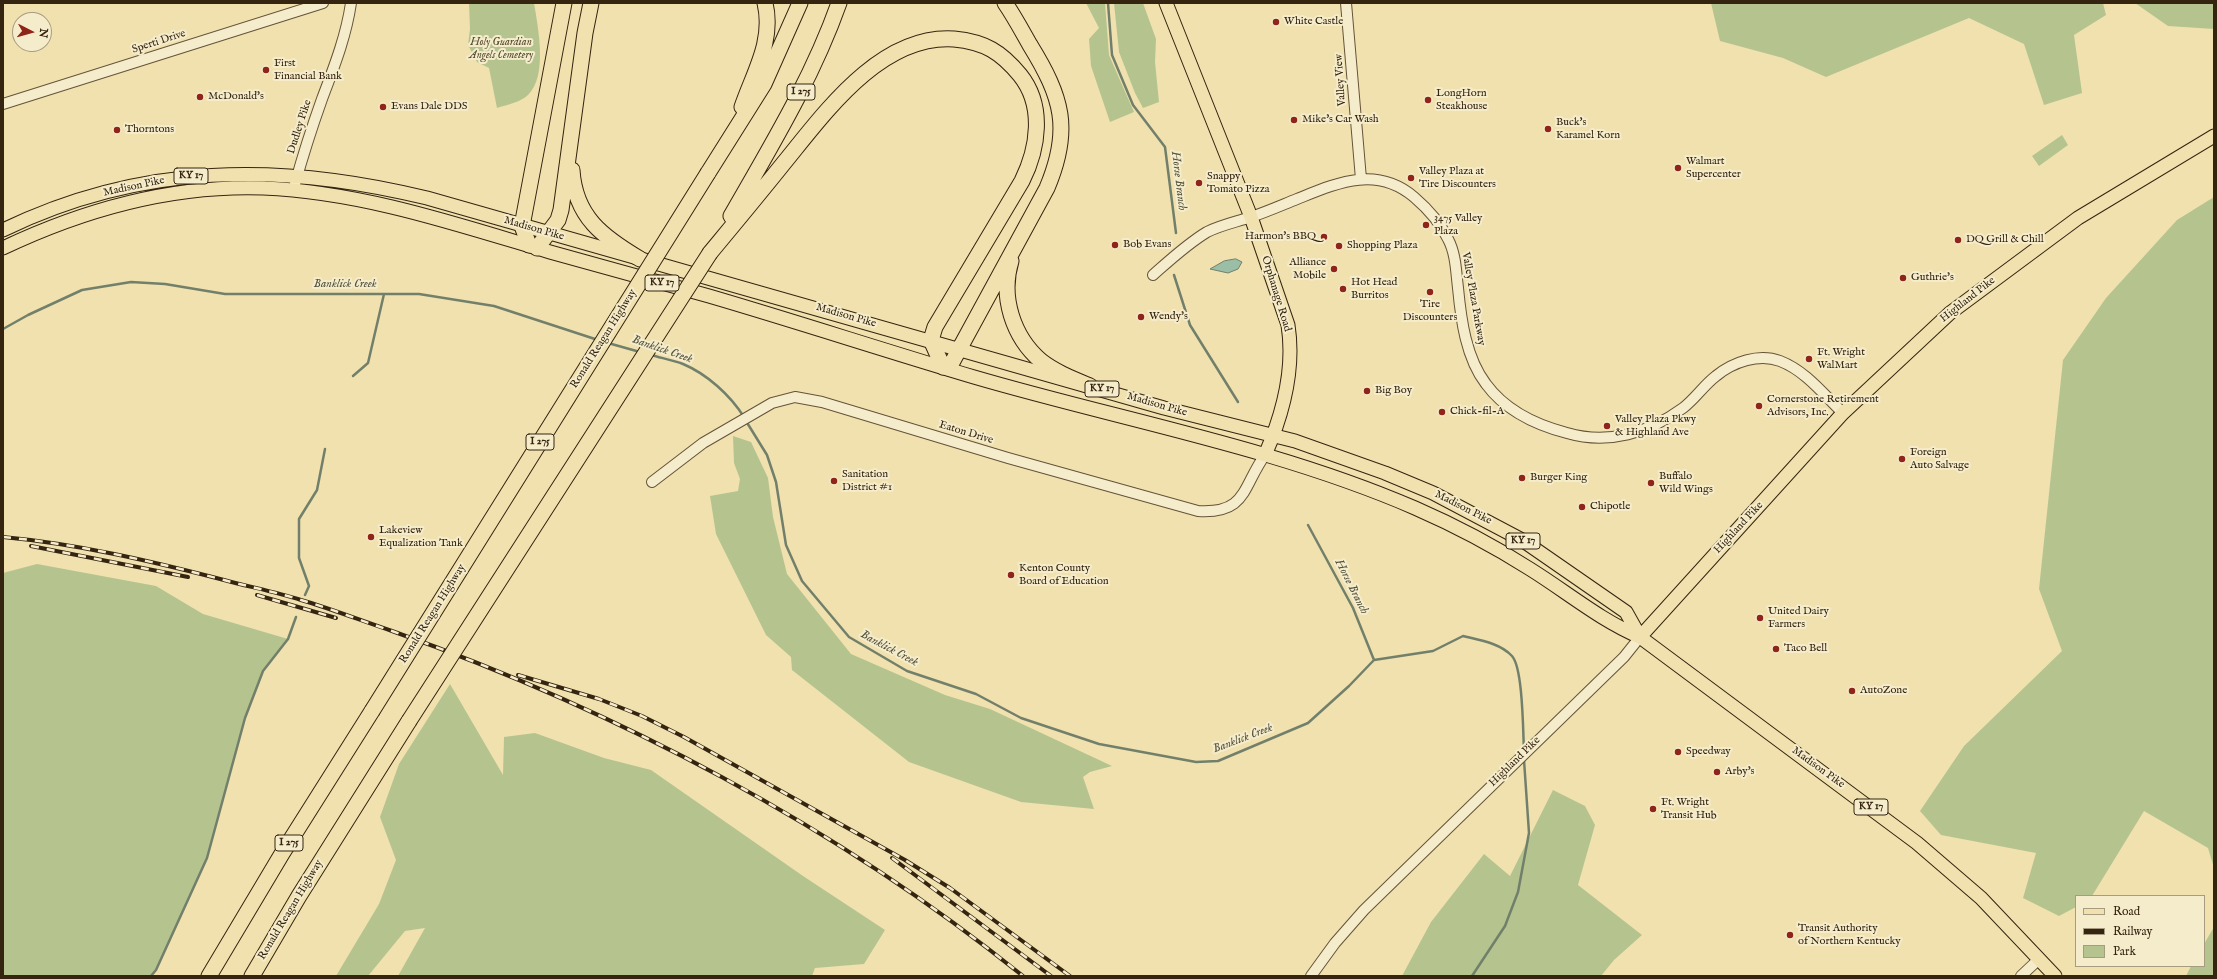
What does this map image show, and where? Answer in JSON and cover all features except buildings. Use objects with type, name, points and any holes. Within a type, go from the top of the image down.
[{"type":"highway","points":[[564,3],[522,226],[533,246],[548,233],[558,220],[561,210],[585,33],[591,3]]},
{"type":"highway","points":[[730,138],[764,50],[769,18],[765,3]]},
{"type":"highway","name":"Ronald Reagan Highway","points":[[209,976],[283,852],[764,84],[800,3]]},
{"type":"highway","name":"Ronald Reagan Highway","points":[[252,976],[315,870],[409,721],[710,253],[787,120],[814,67],[839,3]]},
{"type":"highway","points":[[710,253],[825,112],[862,76],[893,54],[918,43],[937,38],[974,41],[986,46],[1012,66],[1025,81],[1033,101],[1037,129],[1036,143],[1031,163],[1000,219],[935,327],[931,340],[946,368],[959,350],[1016,244],[1052,174],[1058,158],[1060,115],[1057,94],[1044,66],[1005,3]]},
{"type":"highway","points":[[570,145],[573,185],[582,209],[596,228],[609,240],[640,259]]},
{"type":"highway","points":[[1016,244],[1009,266],[1007,296],[1009,310],[1016,329],[1026,346],[1041,361],[1054,370],[1090,386]]},
{"type":"main road","name":"Orphanage Road","points":[[1166,3],[1251,217],[1280,296],[1290,340],[1286,390],[1273,436],[1265,455]]},
{"type":"main road","name":"Highland Pike","points":[[1640,638],[1843,413],[1950,313],[2012,265],[2078,218],[2214,136]]},
{"type":"main road","name":"Madison Pike","points":[[3,230],[44,212],[86,197],[122,188],[180,177],[232,173],[298,175],[398,191],[931,340],[959,350],[1164,408],[1295,441],[1385,472],[1433,493],[1483,518],[1570,571],[1626,612],[1640,638]]},
{"type":"main road","name":"Madison Pike","points":[[6,246],[40,231],[102,208],[212,189],[242,187],[294,190],[369,201],[709,296],[946,368],[1089,409],[1265,455],[1374,491],[1418,509],[1505,553],[1615,627],[1640,638],[1917,843],[1981,898],[2056,976]]},
{"type":"main road","points":[[6,246],[50,221],[80,209],[86,197]]},
{"type":"street","name":"Sperti Drive","points":[[3,104],[323,3]]},
{"type":"street","name":"Dudley Pike","points":[[294,190],[311,130],[340,52],[347,28],[350,3]]},
{"type":"street","name":"Valley View","points":[[1346,3],[1361,179]]},
{"type":"street","name":"Valley Plaza Parkway","points":[[1153,275],[1186,247],[1208,232],[1343,181],[1361,179],[1385,181],[1406,190],[1437,219],[1449,240],[1455,262],[1464,332],[1476,368],[1486,384],[1502,401],[1537,424],[1567,434],[1588,438],[1616,438],[1651,427],[1684,407],[1716,376],[1733,365],[1762,358],[1778,360],[1799,371],[1843,413]]},
{"type":"street","name":"Eaton Drive","points":[[652,482],[718,434],[772,403],[795,397],[822,402],[1008,458],[1198,511],[1211,512],[1226,509],[1237,502],[1242,497],[1256,468],[1265,455]]},
{"type":"street","name":"Highland Pike","points":[[1311,976],[1335,943],[1364,910],[1624,657],[1640,638]]},
{"type":"street","points":[[2021,976],[2039,959]]},
{"type":"green space","name":"Holy Guardian Angels Cemetery","points":[[469,3],[534,3],[538,25],[540,64],[534,87],[528,95],[521,100],[497,108],[489,68],[477,62],[468,45],[470,29]]},
{"type":"green space","points":[[1086,3],[1105,3],[1109,55],[1134,112],[1110,122],[1091,66],[1089,39],[1099,28]]},
{"type":"green space","points":[[1114,3],[1143,3],[1156,39],[1155,62],[1159,102],[1143,108],[1135,93],[1119,52]]},
{"type":"green space","points":[[1711,3],[2103,3],[2106,15],[2074,35],[2082,93],[2044,105],[2024,44],[1969,18],[1826,77],[1783,58],[1720,41]]},
{"type":"green space","points":[[2135,3],[2214,3],[2214,29],[2168,26]]},
{"type":"green space","points":[[2062,135],[2068,145],[2039,166],[2032,156]]},
{"type":"green space","points":[[2214,197],[2214,868],[2208,848],[2144,811],[2093,895],[2075,895],[2075,908],[2059,916],[2023,898],[2036,853],[1941,835],[1920,811],[1964,746],[2062,651],[2039,589],[2063,360],[2106,298],[2177,220]]},
{"type":"green space","points":[[733,436],[751,442],[768,478],[773,517],[787,574],[851,654],[945,695],[990,709],[1112,766],[1090,772],[1083,777],[1094,809],[1021,802],[909,762],[792,670],[791,657],[766,635],[716,534],[710,496],[738,491],[740,479],[734,463]]},
{"type":"green space","points":[[37,564],[156,586],[203,614],[288,639],[263,671],[245,718],[207,858],[156,970],[151,976],[3,976],[3,573]]},
{"type":"green space","points":[[450,684],[503,775],[504,737],[535,733],[604,758],[651,770],[803,876],[885,930],[864,964],[815,968],[812,976],[398,976],[425,928],[405,931],[368,976],[336,976],[379,904],[396,860],[380,817],[399,764]]},
{"type":"green space","points":[[1553,790],[1585,806],[1595,825],[1578,885],[1642,935],[1614,960],[1601,976],[1402,976],[1431,922],[1484,854],[1510,876]]},
{"type":"green space","points":[[2214,927],[2214,976],[2186,976],[2190,967],[2205,967],[2205,942]]},
{"type":"shaded area","points":[[1236,259],[1242,262],[1238,269],[1228,273],[1210,269],[1224,261]]},
{"type":"waterway","name":"Horse Branch","points":[[1108,3],[1112,55],[1133,105],[1165,147],[1176,233]]},
{"type":"waterway","name":"Horse Branch","points":[[1174,275],[1190,325],[1238,402]]},
{"type":"waterway","name":"Banklick Creek","points":[[3,329],[28,315],[82,290],[131,282],[165,284],[225,294],[419,294],[494,306],[598,340]]},
{"type":"waterway","points":[[353,376],[368,363],[384,294]]},
{"type":"waterway","name":"Banklick Creek","points":[[608,343],[640,352]]},
{"type":"waterway","name":"Banklick Creek","points":[[651,355],[675,361],[701,373],[725,393],[744,417]]},
{"type":"waterway","name":"Banklick Creek","points":[[746,421],[767,455],[776,482],[786,545],[802,581],[849,637],[907,671],[976,694],[1021,718],[1099,744],[1196,762],[1218,761],[1308,723],[1349,686],[1374,660],[1433,651],[1463,636],[1502,648],[1512,656],[1516,663],[1522,701],[1524,751]]},
{"type":"waterway","points":[[305,595],[309,586],[299,558],[299,519],[317,490],[325,449]]},
{"type":"waterway","name":"Horse Branch","points":[[1308,525],[1353,608],[1374,660]]},
{"type":"waterway","points":[[151,976],[156,970],[207,858],[245,718],[263,671],[288,639],[296,617]]},
{"type":"waterway","name":"Banklick Creek","points":[[1472,976],[1505,926],[1518,892],[1529,833],[1524,760]]},
{"type":"railway","points":[[3,537],[59,544],[114,554],[169,566],[292,597],[392,631],[476,663],[560,698],[642,736],[722,777],[801,822],[877,870],[951,921],[1023,976]]},
{"type":"railway","points":[[31,546],[188,577]]},
{"type":"railway","points":[[257,595],[336,618]]},
{"type":"railway","points":[[518,675],[599,699],[642,716],[684,737],[905,860],[950,888],[1070,976]]},
{"type":"railway","points":[[892,858],[1051,976]]},
{"type":"place","name":"White Castle","points":[[1276,22]]},
{"type":"place","name":"First Financial Bank","points":[[266,70]]},
{"type":"place","name":"McDonald's","points":[[200,97]]},
{"type":"place","name":"LongHorn Steakhouse","points":[[1428,100]]},
{"type":"place","name":"Evans Dale DDS","points":[[383,107]]},
{"type":"place","name":"Mike's Car Wash","points":[[1294,120]]},
{"type":"place","name":"Buck's Karamel Korn","points":[[1548,129]]},
{"type":"place","name":"Thorntons","points":[[117,130]]},
{"type":"place","name":"Walmart Supercenter","points":[[1678,168]]},
{"type":"place","name":"Valley Plaza at Tire Discounters","points":[[1411,178]]},
{"type":"place","name":"Snappy Tomato Pizza","points":[[1199,183]]},
{"type":"place","name":"3475 Valley Plaza","points":[[1426,225]]},
{"type":"place","name":"Harmon's BBQ","points":[[1324,237]]},
{"type":"place","name":"DQ Grill & Chill","points":[[1958,240]]},
{"type":"place","name":"Bob Evans","points":[[1115,245]]},
{"type":"place","name":"Shopping Plaza","points":[[1339,246]]},
{"type":"place","name":"Alliance Mobile","points":[[1334,269]]},
{"type":"place","name":"Guthrie's","points":[[1903,278]]},
{"type":"place","name":"Hot Head Burritos","points":[[1343,289]]},
{"type":"place","name":"Tire Discounters","points":[[1430,292]]},
{"type":"place","name":"Wendy's","points":[[1141,317]]},
{"type":"place","name":"Ft. Wright WalMart","points":[[1809,359]]},
{"type":"place","name":"Big Boy","points":[[1367,391]]},
{"type":"place","name":"Cornerstone Retirement Advisors, Inc.","points":[[1759,406]]},
{"type":"place","name":"Chick-fil-A","points":[[1442,412]]},
{"type":"place","name":"Valley Plaza Pkwy & Highland Ave","points":[[1607,426]]},
{"type":"place","name":"Foreign Auto Salvage","points":[[1902,459]]},
{"type":"place","name":"Burger King","points":[[1522,478]]},
{"type":"place","name":"Sanitation District #1","points":[[834,481]]},
{"type":"place","name":"Buffalo Wild Wings","points":[[1651,483]]},
{"type":"place","name":"Chipotle","points":[[1582,507]]},
{"type":"place","name":"Lakeview Equalization Tank","points":[[371,537]]},
{"type":"place","name":"Kenton County Board of Education","points":[[1011,575]]},
{"type":"place","name":"United Dairy Farmers","points":[[1760,618]]},
{"type":"place","name":"Taco Bell","points":[[1776,649]]},
{"type":"place","name":"AutoZone","points":[[1852,691]]},
{"type":"place","name":"Speedway","points":[[1678,752]]},
{"type":"place","name":"Arby's","points":[[1717,772]]},
{"type":"place","name":"Ft. Wright Transit Hub","points":[[1653,809]]},
{"type":"place","name":"Transit Authority of Northern Kentucky","points":[[1790,935]]}]
